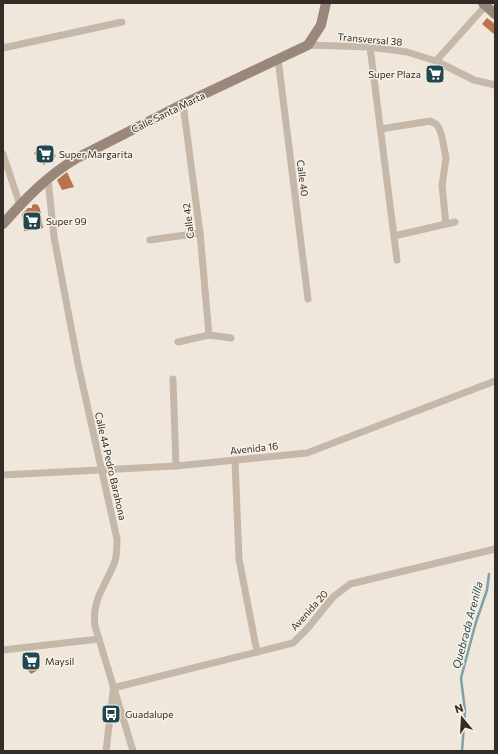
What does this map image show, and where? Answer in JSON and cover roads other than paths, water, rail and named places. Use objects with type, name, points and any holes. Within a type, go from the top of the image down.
[{"type":"street","points":[[308,45],[321,25],[326,3]]},
{"type":"street","points":[[436,61],[486,4],[495,14]]},
{"type":"street","points":[[3,48],[122,22]]},
{"type":"street","name":"Transversal 38","points":[[308,45],[370,47],[407,52],[436,61],[474,80],[495,85]]},
{"type":"street","name":"Calle Santa Marta","points":[[3,224],[20,205],[60,168],[77,158],[183,104],[308,45]]},
{"type":"street","points":[[370,47],[397,260]]},
{"type":"street","name":"Calle 40","points":[[278,59],[308,299]]},
{"type":"street","name":"Calle 42","points":[[183,104],[200,233],[209,335]]},
{"type":"street","points":[[381,128],[430,121],[436,124],[439,128],[446,158],[442,186],[446,224]]},
{"type":"street","points":[[3,154],[20,205]]},
{"type":"street","name":"Calle 44 Pedro Barahona","points":[[48,179],[54,237],[65,297],[78,364],[114,524],[117,545],[115,560],[94,608],[94,618],[113,688],[133,751]]},
{"type":"street","points":[[394,236],[455,222]]},
{"type":"street","points":[[150,240],[200,233]]},
{"type":"street","points":[[178,342],[209,335],[231,338]]},
{"type":"street","points":[[173,379],[176,466]]},
{"type":"street","name":"Avenida 16","points":[[3,474],[176,466],[307,453],[495,381]]},
{"type":"street","points":[[235,461],[239,559],[257,652]]},
{"type":"street","name":"Avenida 20","points":[[113,688],[293,643],[333,597],[350,584],[495,549]]},
{"type":"street","points":[[3,650],[99,639]]},
{"type":"street","points":[[106,751],[113,688]]},
{"type":"waterway","name":"Quebrada Arenilla","points":[[462,751],[465,711],[461,678],[476,622],[487,590],[489,574]]},
{"type":"place","name":"Super Plaza","points":[[435,74]]},
{"type":"place","name":"Super Margarita","points":[[45,154]]},
{"type":"place","name":"Super 99","points":[[32,221]]},
{"type":"place","name":"Maysil","points":[[31,661]]},
{"type":"place","name":"Guadalupe","points":[[111,714]]}]
